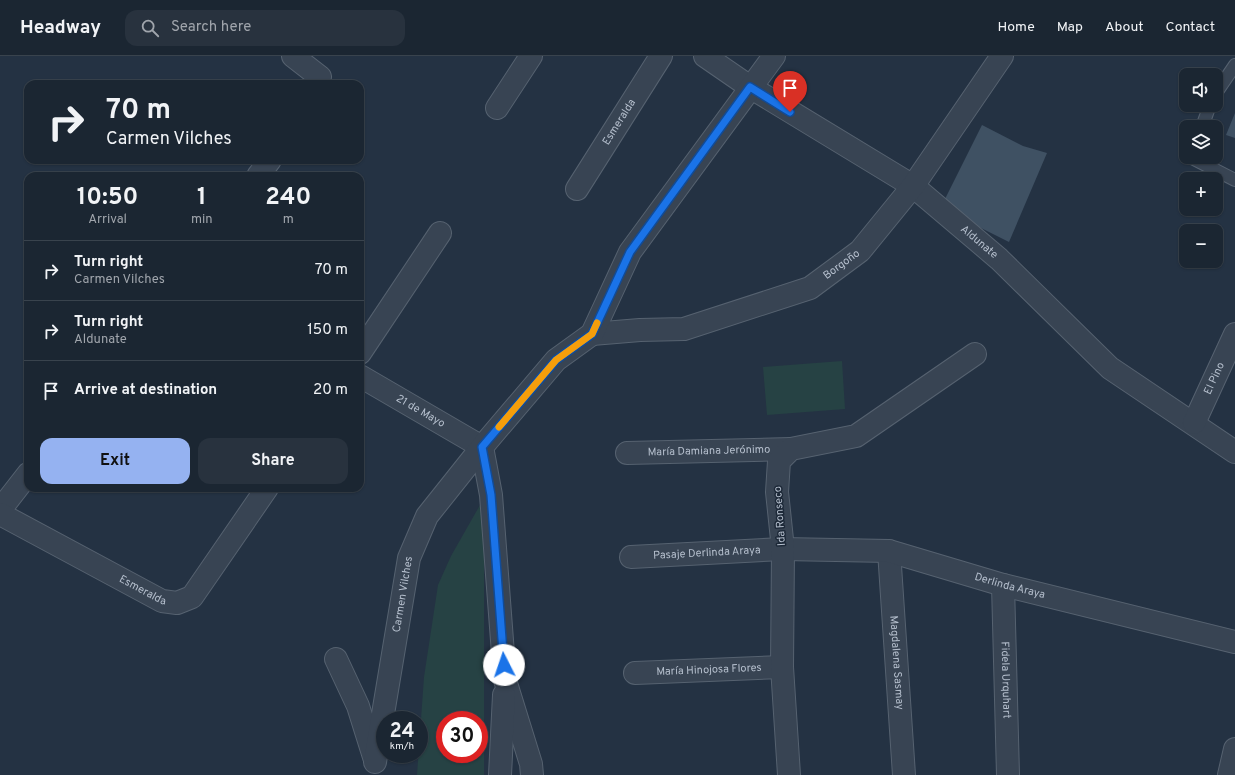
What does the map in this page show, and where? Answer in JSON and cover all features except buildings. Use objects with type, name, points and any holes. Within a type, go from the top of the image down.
[{"type":"street","points":[[294,56],[320,77]]},
{"type":"street","points":[[497,108],[531,56]]},
{"type":"street","name":"Esmeralda","points":[[578,189],[661,56]]},
{"type":"street","name":"Aldunate","points":[[705,56],[750,87],[912,186],[999,259],[1110,368],[1194,423],[1235,452]]},
{"type":"street","name":"Carmen Vilches","points":[[379,768],[409,558],[427,516],[482,447],[556,360],[592,334],[630,252],[774,56]]},
{"type":"street","name":"Borgoño","points":[[592,334],[640,330],[684,329],[810,288],[860,251],[912,186],[1002,56]]},
{"type":"street","points":[[364,347],[440,233]]},
{"type":"street","name":"El Pino","points":[[1194,423],[1235,334]]},
{"type":"street","points":[[791,449],[856,436],[975,354]]},
{"type":"street","name":"21 de Mayo","points":[[364,378],[482,447]]},
{"type":"street","points":[[482,447],[491,495],[505,680],[500,775]]},
{"type":"street","name":"María Damiana Jerónimo","points":[[627,453],[791,449]]},
{"type":"street","name":"Ida Ronseco","points":[[789,775],[782,667],[783,550],[777,492],[779,461],[791,449]]},
{"type":"street","points":[[0,510],[24,479]]},
{"type":"street","name":"Esmeralda","points":[[0,514],[162,601],[177,603],[192,597],[264,492]]},
{"type":"street","name":"Derlinda Araya","points":[[783,550],[889,551],[1003,585],[1235,642]]},
{"type":"street","name":"Pasaje Derlinda Araya","points":[[631,557],[783,550]]},
{"type":"street","name":"Magdalena Sasmay","points":[[889,551],[904,775]]},
{"type":"street","name":"Fidela Urquhart","points":[[1003,585],[1008,775]]},
{"type":"street","name":"Carmen Vilches","points":[[336,659],[358,706],[379,768]]},
{"type":"street","name":"María Hinojosa Flores","points":[[635,673],[782,667]]},
{"type":"street","points":[[505,680],[531,764],[532,775]]},
{"type":"street","points":[[1229,775],[1235,749]]},
{"type":"lane","points":[[1223,83],[1235,65]]},
{"type":"lane","points":[[1204,164],[1235,180]]},
{"type":"green space","points":[[842,361],[845,409],[767,415],[763,367]]},
{"type":"green space","points":[[484,498],[484,711],[436,711],[436,763],[484,763],[484,775],[417,775],[418,763],[428,763],[428,711],[422,711],[424,677],[438,585],[451,556]]},
{"type":"slow traffic","points":[[499,427],[556,360],[592,334],[597,323]]},
{"type":"route","points":[[504,665],[491,495],[482,447],[556,360],[592,334],[630,252],[750,87],[790,112]]}]
